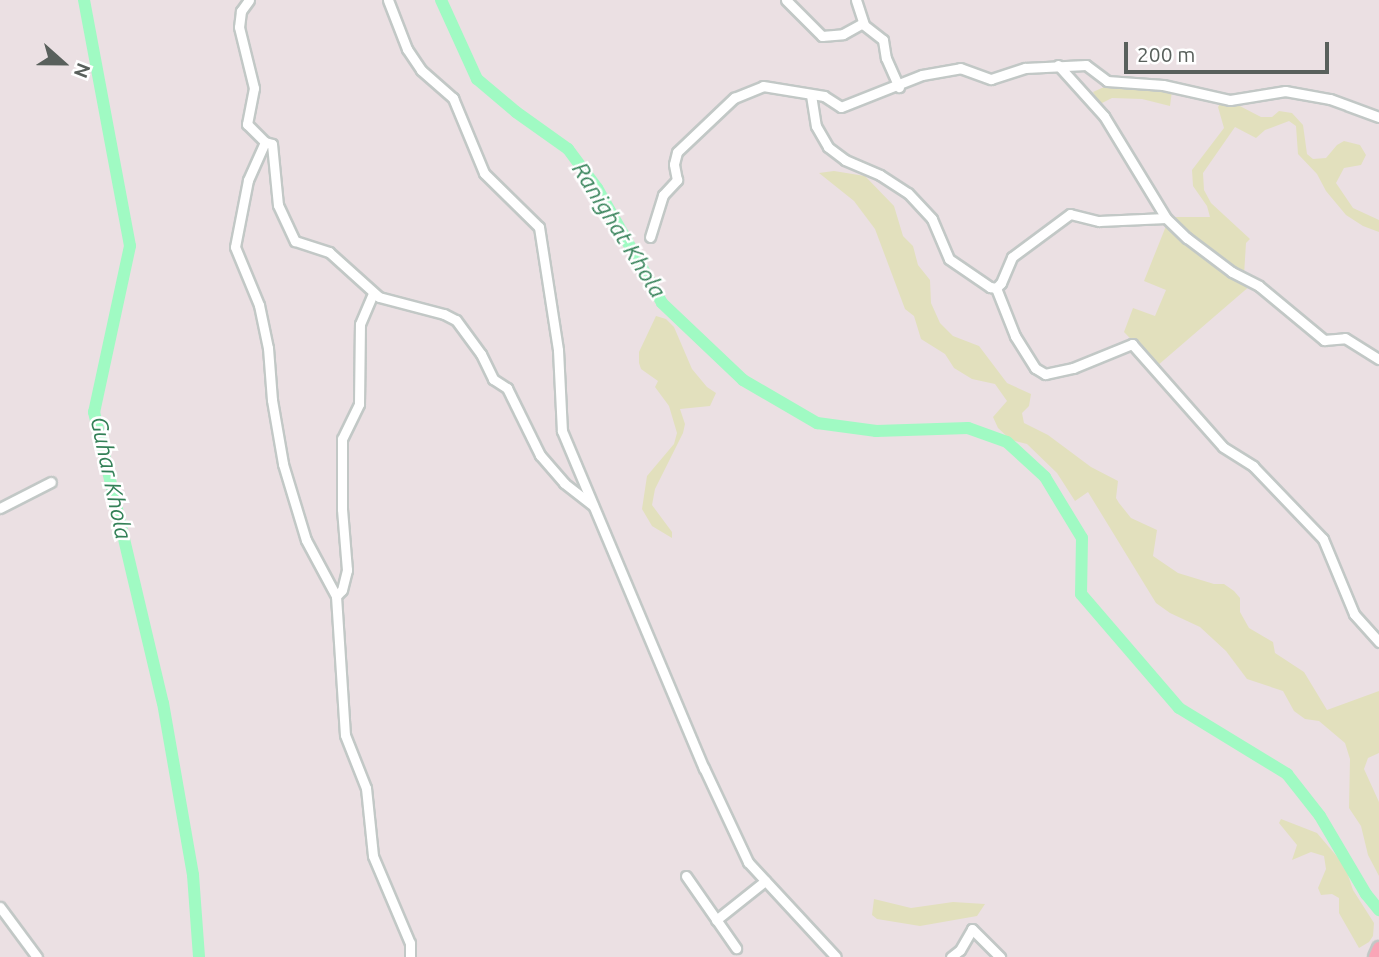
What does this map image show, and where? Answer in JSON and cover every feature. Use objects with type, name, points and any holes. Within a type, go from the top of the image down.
[{"type":"street","points":[[249,0],[241,11],[239,27],[254,88],[247,124],[265,142],[272,144],[278,205],[295,241],[329,252],[373,293],[456,320],[481,354],[492,379],[507,388],[540,455],[564,483],[595,507]]},
{"type":"street","points":[[388,0],[407,50],[421,70],[453,98],[484,173],[539,227],[558,350],[562,430],[704,768],[748,862],[836,957]]},
{"type":"street","points":[[786,0],[822,36],[843,34],[863,23]]},
{"type":"street","points":[[856,0],[863,23],[883,40],[886,58],[899,87]]},
{"type":"street","points":[[1058,65],[1104,116],[1166,218],[1202,250],[1259,286],[1324,340],[1345,338],[1379,359]]},
{"type":"street","points":[[650,237],[663,195],[677,180],[674,164],[677,152],[729,103],[745,91],[763,86],[824,96],[841,107],[899,87],[922,75],[960,68],[991,79],[1025,68],[1086,65],[1107,81],[1163,85],[1230,100],[1285,91],[1330,99],[1379,117]]},
{"type":"street","points":[[811,95],[816,126],[828,147],[845,160],[880,175],[908,193],[932,219],[949,259],[970,275],[996,288],[1015,336],[1035,368],[1045,374],[1095,361],[1132,344],[1223,447],[1253,466],[1323,539],[1354,614],[1379,642]]},
{"type":"street","points":[[265,142],[248,180],[235,247],[259,305],[268,348],[272,400],[291,489],[306,540],[336,596],[345,735],[366,788],[373,856],[410,943],[410,957]]},
{"type":"street","points":[[996,288],[1012,257],[1070,214],[1099,221],[1166,218]]},
{"type":"street","points":[[336,596],[342,590],[347,570],[342,509],[342,439],[359,404],[360,324],[373,293]]},
{"type":"street","points":[[0,508],[51,482]]},
{"type":"street","points":[[686,876],[736,948]]},
{"type":"street","points":[[716,920],[765,881]]},
{"type":"street","points":[[0,907],[37,957]]},
{"type":"street","points":[[951,957],[960,950],[972,929],[1000,957]]},
{"type":"shaded area","points":[[1104,87],[1157,87],[1172,91],[1170,106],[1142,99],[1112,98],[1100,104],[1093,92]]},
{"type":"shaded area","points":[[1221,102],[1232,102],[1261,117],[1272,117],[1279,111],[1292,113],[1303,125],[1307,154],[1313,159],[1326,158],[1344,141],[1360,145],[1366,155],[1361,165],[1344,168],[1336,183],[1353,208],[1379,220],[1379,232],[1346,215],[1326,191],[1317,174],[1298,154],[1296,126],[1289,121],[1265,130],[1256,138],[1235,127],[1203,173],[1204,190],[1211,203],[1250,239],[1246,243],[1244,275],[1187,237],[1170,217],[1210,217],[1207,206],[1193,186],[1192,170],[1224,128],[1218,107]]},
{"type":"shaded area","points":[[834,171],[865,176],[894,206],[903,236],[913,246],[918,265],[930,280],[931,303],[940,323],[953,336],[979,346],[1007,383],[1031,394],[1029,406],[1022,413],[1024,423],[1048,435],[1091,467],[1118,481],[1116,498],[1119,503],[1131,518],[1157,530],[1153,556],[1178,573],[1214,584],[1224,584],[1234,591],[1240,598],[1240,612],[1249,628],[1273,642],[1275,653],[1304,672],[1327,710],[1379,691],[1379,753],[1368,758],[1364,769],[1379,802],[1379,876],[1368,855],[1361,826],[1349,808],[1350,759],[1345,743],[1319,721],[1305,719],[1294,711],[1283,691],[1247,679],[1226,651],[1200,627],[1156,603],[1088,492],[1075,501],[1057,473],[1027,444],[1011,440],[998,428],[993,417],[1007,401],[995,384],[972,379],[954,368],[945,354],[921,339],[914,316],[905,309],[875,229],[854,201],[819,173]]},
{"type":"shaded area","points":[[1166,226],[1230,274],[1251,285],[1157,366],[1124,332],[1133,308],[1155,316],[1166,290],[1144,281]]},
{"type":"shaded area","points":[[656,316],[666,319],[674,327],[692,369],[707,387],[716,393],[710,406],[680,409],[685,424],[683,433],[655,489],[652,505],[672,532],[672,538],[652,526],[642,509],[647,476],[674,444],[677,433],[669,406],[655,387],[658,381],[641,369],[639,363],[639,352]]},
{"type":"shaded area","points":[[1281,819],[1317,833],[1345,866],[1353,890],[1374,923],[1373,936],[1369,942],[1359,948],[1339,913],[1339,898],[1332,894],[1321,895],[1318,888],[1326,869],[1324,856],[1311,852],[1292,860],[1297,845],[1279,823]]},
{"type":"shaded area","points":[[874,899],[911,908],[953,902],[985,904],[977,916],[920,926],[877,919],[872,915]]},
{"type":"waterway","name":"Guhar Khola","points":[[79,0],[83,4]]},
{"type":"waterway","name":"Guhar Khola","points":[[84,0],[130,246],[94,412],[163,703],[193,875],[199,957]]},
{"type":"waterway","name":"Ranighat Khola","points":[[441,0],[477,79],[516,112],[568,149],[597,188],[662,303],[743,380],[817,423],[876,431],[968,428],[1007,442],[1045,477],[1082,538],[1081,594],[1179,708],[1287,774],[1320,816],[1366,894],[1379,910]]}]
